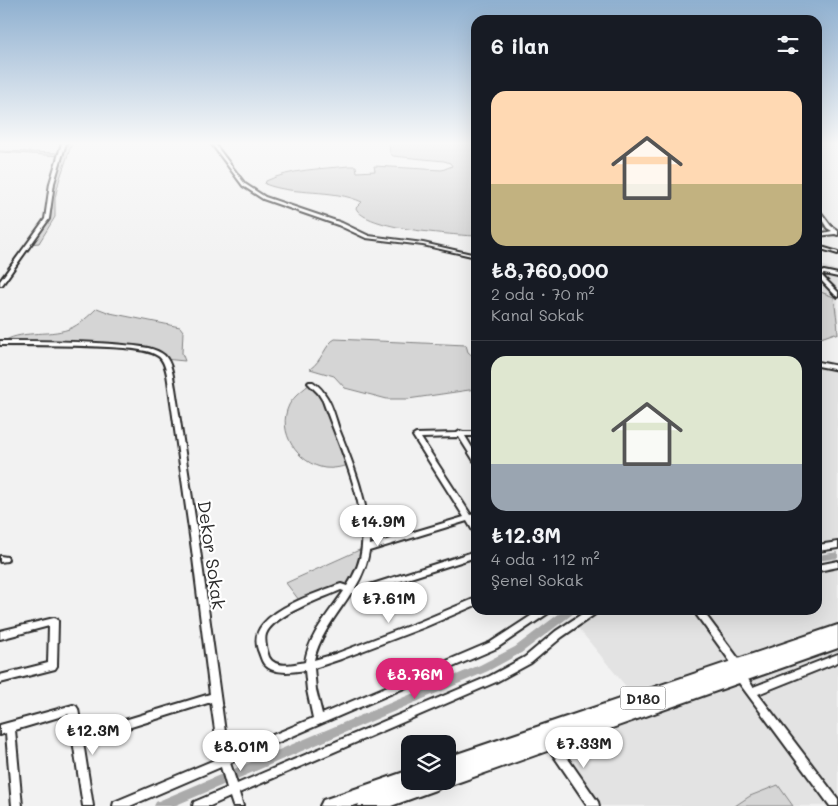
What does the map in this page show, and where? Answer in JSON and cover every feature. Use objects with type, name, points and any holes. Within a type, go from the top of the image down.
[{"type":"highway","name":"D180","points":[[456,775],[550,742],[838,631]]},
{"type":"highway","name":"D180","points":[[456,762],[738,671],[838,642]]},
{"type":"highway","points":[[330,806],[401,781]]},
{"type":"highway","points":[[371,805],[413,790]]},
{"type":"street","points":[[0,284],[47,219],[52,181]]},
{"type":"street","points":[[241,181],[264,198],[340,224],[368,237],[424,244],[471,255]]},
{"type":"street","points":[[822,216],[837,233]]},
{"type":"street","points":[[822,235],[837,233]]},
{"type":"street","points":[[822,249],[838,253]]},
{"type":"street","points":[[822,273],[838,276]]},
{"type":"street","points":[[822,280],[838,295]]},
{"type":"street","name":"Dekor Sokak","points":[[0,343],[72,344],[136,348],[150,350],[163,356],[168,370],[179,433],[224,759],[238,806]]},
{"type":"street","points":[[822,365],[838,368]]},
{"type":"street","points":[[311,383],[323,395],[361,500],[366,523],[366,549],[350,590],[314,645],[310,666],[318,720]]},
{"type":"street","points":[[460,434],[471,451]]},
{"type":"street","points":[[471,434],[416,436],[471,514]]},
{"type":"street","points":[[366,549],[471,518]]},
{"type":"street","points":[[822,547],[838,545]]},
{"type":"street","points":[[471,556],[368,590],[357,592],[341,586],[302,604],[273,619],[262,633],[264,657],[272,666],[287,668],[310,666],[427,623],[471,603]]},
{"type":"street","points":[[822,567],[838,564]]},
{"type":"street","points":[[118,806],[494,645],[539,615]]},
{"type":"street","points":[[198,806],[493,679],[528,660],[559,634],[588,615]]},
{"type":"street","points":[[700,615],[751,692],[837,806]]},
{"type":"street","points":[[0,635],[54,621],[52,666],[0,679]]},
{"type":"street","points":[[751,692],[838,658]]},
{"type":"street","points":[[77,739],[215,697]]},
{"type":"street","points":[[17,806],[5,728],[73,709],[88,806]]},
{"type":"street","points":[[550,742],[594,806]]},
{"type":"shaded area","points":[[54,181],[59,181],[55,198],[55,217],[39,243],[29,244],[47,219],[48,205]]},
{"type":"shaded area","points":[[266,181],[471,181],[471,236],[411,230],[392,226],[363,215],[356,208],[362,202],[326,193],[277,188],[265,184]]},
{"type":"shaded area","points":[[822,265],[838,271],[838,335],[822,323]]},
{"type":"shaded area","points":[[822,292],[834,297],[838,335],[835,333],[822,338]]},
{"type":"shaded area","points":[[97,308],[110,313],[180,327],[183,331],[182,353],[185,361],[164,359],[150,350],[107,346],[1,343],[17,336],[52,333],[69,329],[80,323]]},
{"type":"shaded area","points":[[335,339],[466,345],[471,355],[471,390],[408,399],[387,399],[345,388],[334,376],[310,369],[318,362]]},
{"type":"shaded area","points":[[822,365],[838,368],[838,545],[822,547]]},
{"type":"shaded area","points":[[311,383],[319,389],[349,465],[325,468],[315,465],[306,460],[292,445],[285,426],[289,405]]},
{"type":"shaded area","points":[[366,547],[350,590],[341,587],[302,604],[286,583]]},
{"type":"shaded area","points":[[838,564],[838,806],[793,806],[777,785],[750,796],[735,806],[595,806],[550,742],[637,700],[574,623],[587,615],[822,615],[822,567]]},
{"type":"shaded area","points":[[778,785],[793,806],[735,806],[750,796]]},
{"type":"waterway","points":[[822,557],[838,555]]},
{"type":"waterway","points":[[160,806],[484,668],[518,650],[564,615]]}]
